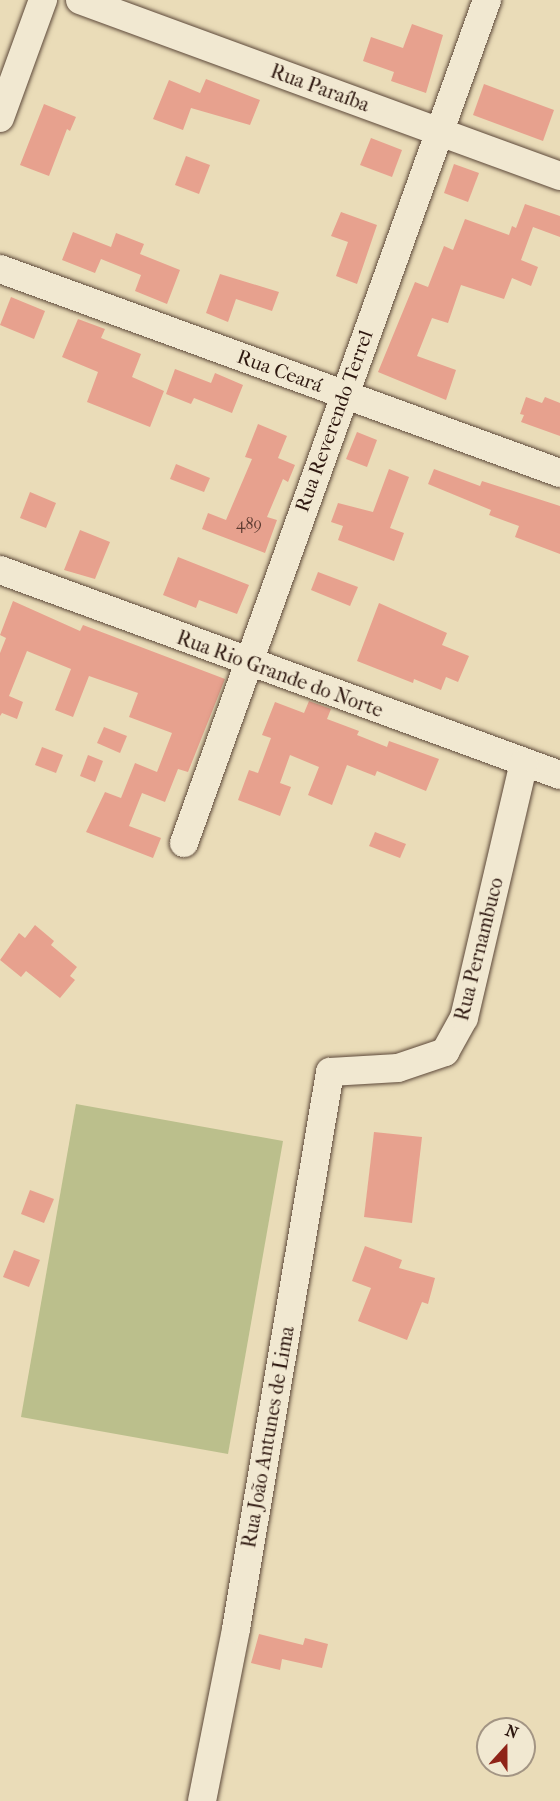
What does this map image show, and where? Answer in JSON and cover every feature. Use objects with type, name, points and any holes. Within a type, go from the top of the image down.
[{"type":"street","points":[[0,118],[43,0]]},
{"type":"street","name":"Rua Paraíba","points":[[80,0],[560,176]]},
{"type":"street","name":"Rua Reverendo Terrel","points":[[184,843],[487,0]]},
{"type":"street","name":"Rua Ceará","points":[[0,269],[560,473]]},
{"type":"street","name":"Rua Rio Grande do Norte","points":[[0,570],[247,663],[560,775]]},
{"type":"street","name":"Rua Pernambuco","points":[[330,1072],[398,1068],[445,1052],[464,1018],[524,763]]},
{"type":"street","name":"Rua João Antunes de Lima","points":[[202,1801],[236,1629],[330,1072]]},
{"type":"green space","points":[[76,1104],[283,1141],[228,1454],[21,1417]]},
{"type":"building","points":[[412,24],[443,35],[426,93],[391,81],[394,72],[363,61],[371,37],[403,48]]},
{"type":"building","points":[[206,79],[260,100],[250,125],[191,108],[183,130],[153,119],[169,80],[200,93]]},
{"type":"building","points":[[484,84],[554,110],[543,141],[473,115]]},
{"type":"building","points":[[44,104],[76,117],[70,131],[67,129],[49,176],[20,165]]},
{"type":"building","points":[[371,138],[402,150],[392,177],[360,165]]},
{"type":"building","points":[[186,156],[210,165],[199,194],[175,185]]},
{"type":"building","points":[[454,164],[479,173],[468,202],[444,193]]},
{"type":"building","points":[[525,204],[560,216],[560,237],[533,227],[521,260],[538,267],[531,286],[512,278],[504,299],[461,285],[448,323],[432,318],[417,356],[456,370],[446,400],[378,372],[415,282],[428,287],[444,246],[453,250],[465,219],[509,235],[512,226],[516,228]]},
{"type":"building","points":[[341,212],[377,225],[357,284],[336,276],[348,242],[331,236]]},
{"type":"building","points":[[73,232],[111,247],[116,233],[144,244],[140,254],[180,270],[167,304],[135,291],[141,275],[101,259],[95,273],[62,260]]},
{"type":"building","points":[[220,274],[279,292],[272,311],[236,299],[228,322],[206,313]]},
{"type":"building","points":[[11,297],[45,311],[34,339],[0,325]]},
{"type":"building","points":[[78,319],[105,329],[101,338],[141,354],[132,377],[164,391],[150,427],[87,402],[98,372],[62,357]]},
{"type":"building","points":[[175,369],[211,383],[215,373],[243,385],[232,413],[194,398],[191,404],[166,394]]},
{"type":"building","points":[[526,397],[542,403],[545,397],[560,403],[560,436],[521,422],[524,415],[520,414]]},
{"type":"building","points":[[258,424],[287,436],[278,458],[295,465],[288,482],[283,479],[267,517],[277,520],[265,553],[202,529],[208,513],[226,520],[252,459],[245,457]]},
{"type":"building","points":[[357,432],[377,440],[367,467],[346,459]]},
{"type":"building","points":[[176,464],[210,478],[204,492],[170,479]]},
{"type":"building","points":[[389,469],[409,477],[390,528],[404,533],[394,561],[338,540],[343,526],[331,522],[338,503],[373,512]]},
{"type":"building","points":[[434,469],[480,486],[482,481],[560,506],[560,554],[515,537],[519,526],[489,515],[491,510],[428,484]]},
{"type":"building","points":[[30,492],[56,503],[46,528],[20,518]]},
{"type":"building","points":[[80,530],[110,542],[95,579],[64,570]]},
{"type":"building","points":[[178,557],[249,585],[237,614],[199,600],[196,608],[163,595]]},
{"type":"building","points":[[318,572],[358,587],[350,606],[311,590]]},
{"type":"building","points":[[13,601],[80,631],[83,625],[225,679],[188,772],[178,769],[165,802],[142,793],[129,826],[161,838],[153,858],[86,832],[105,792],[121,798],[135,763],[157,772],[172,733],[129,717],[138,693],[89,676],[73,717],[55,710],[71,669],[27,651],[9,696],[23,702],[17,719],[2,713],[0,716],[0,653],[6,638],[0,635]]},
{"type":"building","points":[[379,603],[447,633],[442,645],[469,656],[458,682],[446,677],[441,690],[414,679],[413,683],[357,661]]},
{"type":"building","points":[[309,701],[331,709],[327,719],[359,731],[357,735],[387,747],[389,741],[439,759],[426,791],[377,771],[375,776],[347,765],[332,805],[308,795],[319,767],[290,755],[280,783],[291,787],[280,816],[238,800],[249,770],[258,773],[271,738],[262,735],[275,702],[304,713]]},
{"type":"building","points":[[104,727],[127,736],[120,753],[97,743]]},
{"type":"building","points":[[42,747],[63,755],[56,773],[35,765]]},
{"type":"building","points":[[88,755],[103,761],[95,782],[80,776]]},
{"type":"building","points":[[375,832],[406,844],[400,858],[369,846]]},
{"type":"building","points":[[35,925],[54,941],[51,945],[77,967],[70,976],[75,980],[60,998],[26,971],[21,977],[0,960],[19,933],[25,938]]},
{"type":"building","points":[[374,1132],[422,1137],[412,1223],[364,1217]]},
{"type":"building","points":[[30,1190],[54,1199],[44,1223],[21,1214]]},
{"type":"building","points":[[365,1246],[402,1260],[399,1268],[435,1278],[428,1304],[422,1302],[407,1340],[358,1321],[371,1288],[352,1281]]},
{"type":"building","points":[[14,1250],[40,1260],[29,1287],[3,1277]]},
{"type":"building","points":[[259,1634],[303,1645],[305,1638],[328,1644],[322,1668],[282,1659],[280,1670],[251,1663]]}]
